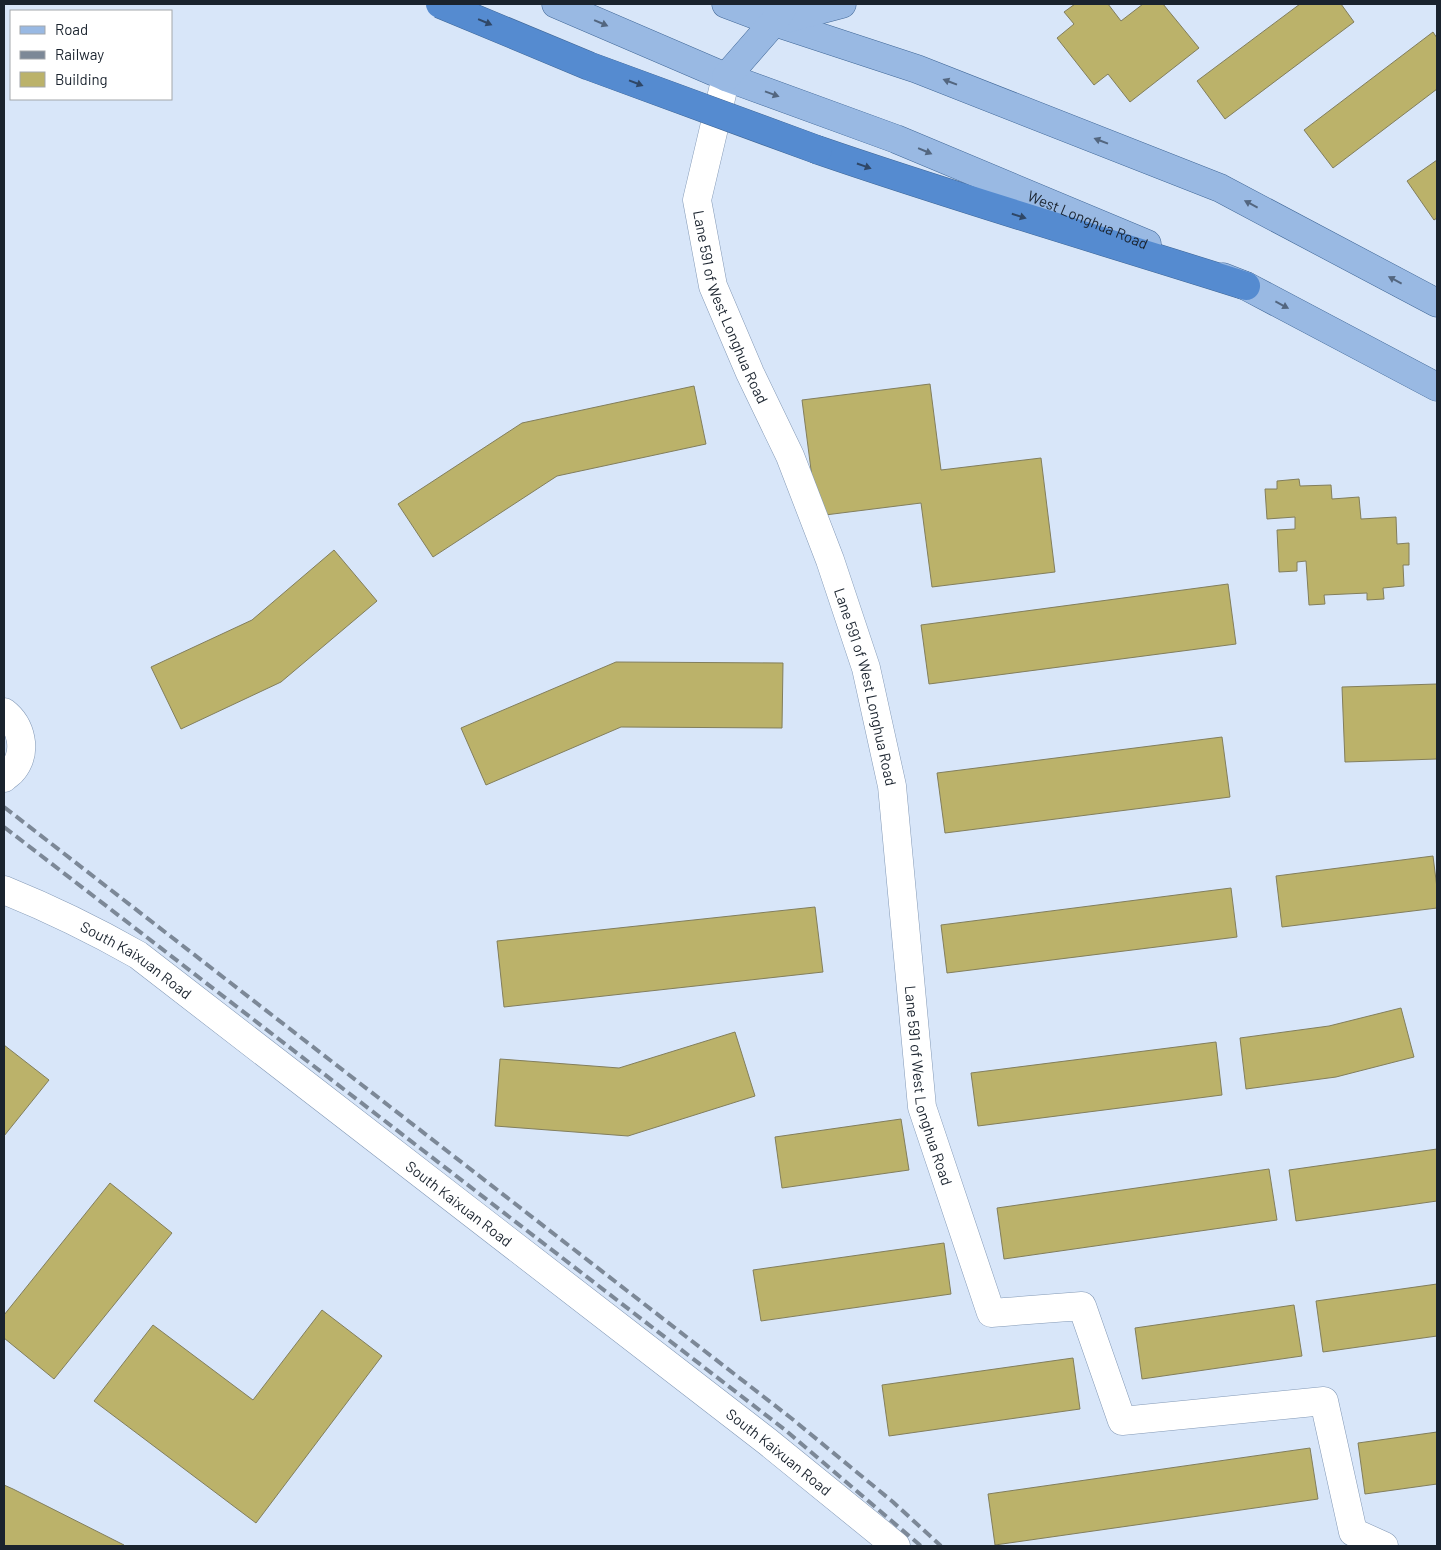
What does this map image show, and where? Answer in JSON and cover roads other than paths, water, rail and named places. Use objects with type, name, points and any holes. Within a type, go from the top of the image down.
[{"type":"highway","points":[[440,4],[589,66],[818,150],[930,188],[1246,286]]},
{"type":"main road","name":"West Longhua Road","points":[[556,4],[726,77],[896,139],[1246,286],[1437,387]]},
{"type":"main road","points":[[726,4],[779,13],[1220,188],[1437,303]]},
{"type":"main road","points":[[726,77],[779,13],[842,4]]},
{"type":"street","name":"Lane 591 of West Longhua Road","points":[[726,77],[697,200],[712,286],[750,373],[790,456],[830,560],[866,668],[892,786],[922,1107],[991,1313],[1082,1306],[1122,1421],[1324,1401],[1353,1532],[1384,1546]]},
{"type":"street","points":[[4,712],[11,718],[19,730],[21,744],[19,758],[13,770],[4,778]]},
{"type":"street","name":"South Kaixuan Road","points":[[4,890],[49,908],[98,932],[138,955],[768,1442],[896,1546]]},
{"type":"railway","points":[[4,807],[791,1418],[893,1502],[941,1546]]},
{"type":"railway","points":[[4,827],[784,1429],[921,1546]]}]
